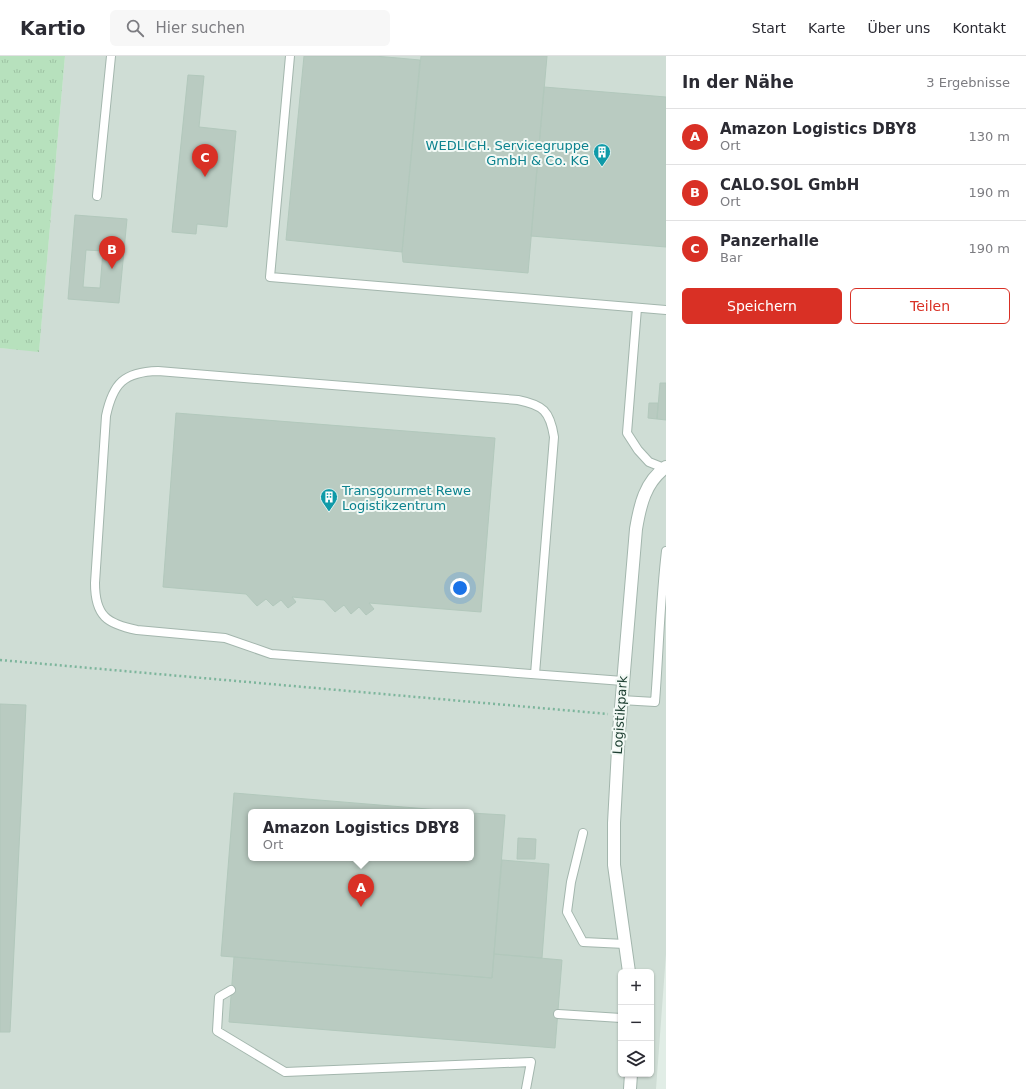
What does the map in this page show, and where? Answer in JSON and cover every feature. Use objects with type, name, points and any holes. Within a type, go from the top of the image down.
[{"type":"street","name":"Logistikpark","points":[[629,969],[614,865],[614,823],[621,700],[636,529],[639,512],[643,496],[648,486],[665,467]]},
{"type":"street","points":[[630,1089],[631,1077]]},
{"type":"lane","points":[[97,196],[111,56]]},
{"type":"lane","points":[[290,56],[270,277],[666,310]]},
{"type":"lane","points":[[638,308],[627,433],[638,450],[649,462],[665,467]]},
{"type":"lane","points":[[535,674],[554,437],[550,418],[543,409],[533,403],[518,400],[158,371],[146,371],[134,374],[123,380],[114,390],[109,401],[106,416],[95,583],[95,596],[98,607],[104,616],[113,623],[124,628],[137,630],[225,638],[271,654],[623,681]]},
{"type":"lane","points":[[621,700],[655,702],[666,551]]},
{"type":"lane","points":[[583,834],[571,882],[567,912],[583,942],[625,944]]},
{"type":"lane","points":[[231,990],[219,997],[217,1031],[286,1072],[531,1062],[526,1089]]},
{"type":"lane","points":[[558,1014],[618,1018]]},
{"type":"path","points":[[0,660],[620,715]]},
{"type":"shaded area","points":[[65,56],[666,56],[666,954],[656,1089],[0,1089],[0,348],[39,351]]},
{"type":"green space","points":[[0,56],[65,56],[39,352],[0,348]]},
{"type":"building","points":[[304,56],[375,56],[420,60],[402,252],[286,240]]},
{"type":"building","points":[[421,56],[547,56],[528,273],[403,262],[402,252]]},
{"type":"building","points":[[188,75],[204,76],[199,127],[236,131],[227,227],[197,224],[196,234],[172,232]]},
{"type":"building","name":"WEDLICH. Servicegruppe GmbH & Co. KG","points":[[544,87],[666,97],[666,247],[531,236]]},
{"type":"building","points":[[75,215],[127,219],[119,303],[68,299]],"holes":[[[86,250],[103,251],[100,288],[83,287]]]},
{"type":"building","points":[[660,383],[666,383],[666,420],[657,419]]},
{"type":"building","points":[[649,403],[658,403],[657,419],[648,418]]},
{"type":"building","name":"Transgourmet Rewe Logistikzentrum","points":[[176,413],[495,438],[481,612],[369,603],[374,609],[366,615],[359,607],[351,614],[344,605],[335,612],[324,600],[292,597],[296,602],[288,608],[281,600],[273,606],[266,599],[257,606],[246,594],[163,587]]},
{"type":"building","points":[[0,704],[26,705],[10,1032],[0,1032]]},
{"type":"building","points":[[234,793],[428,809],[248,809],[248,861],[474,861],[474,813],[505,815],[492,978],[221,956]]},
{"type":"building","points":[[518,838],[536,839],[535,859],[517,859]]},
{"type":"building","points":[[502,860],[549,864],[542,958],[494,954]]},
{"type":"building","points":[[494,954],[562,960],[555,1048],[229,1022],[234,957],[492,978]]},
{"type":"place","name":"WEDLICH. Servicegruppe GmbH & Co. KG","points":[[602,167]]},
{"type":"place","name":"Panzerhalle","points":[[205,177]]},
{"type":"place","name":"CALO.SOL GmbH","points":[[112,269]]},
{"type":"place","name":"Transgourmet Rewe Logistikzentrum","points":[[329,512]]},
{"type":"place","name":"Amazon Logistics DBY8","points":[[361,907]]}]
